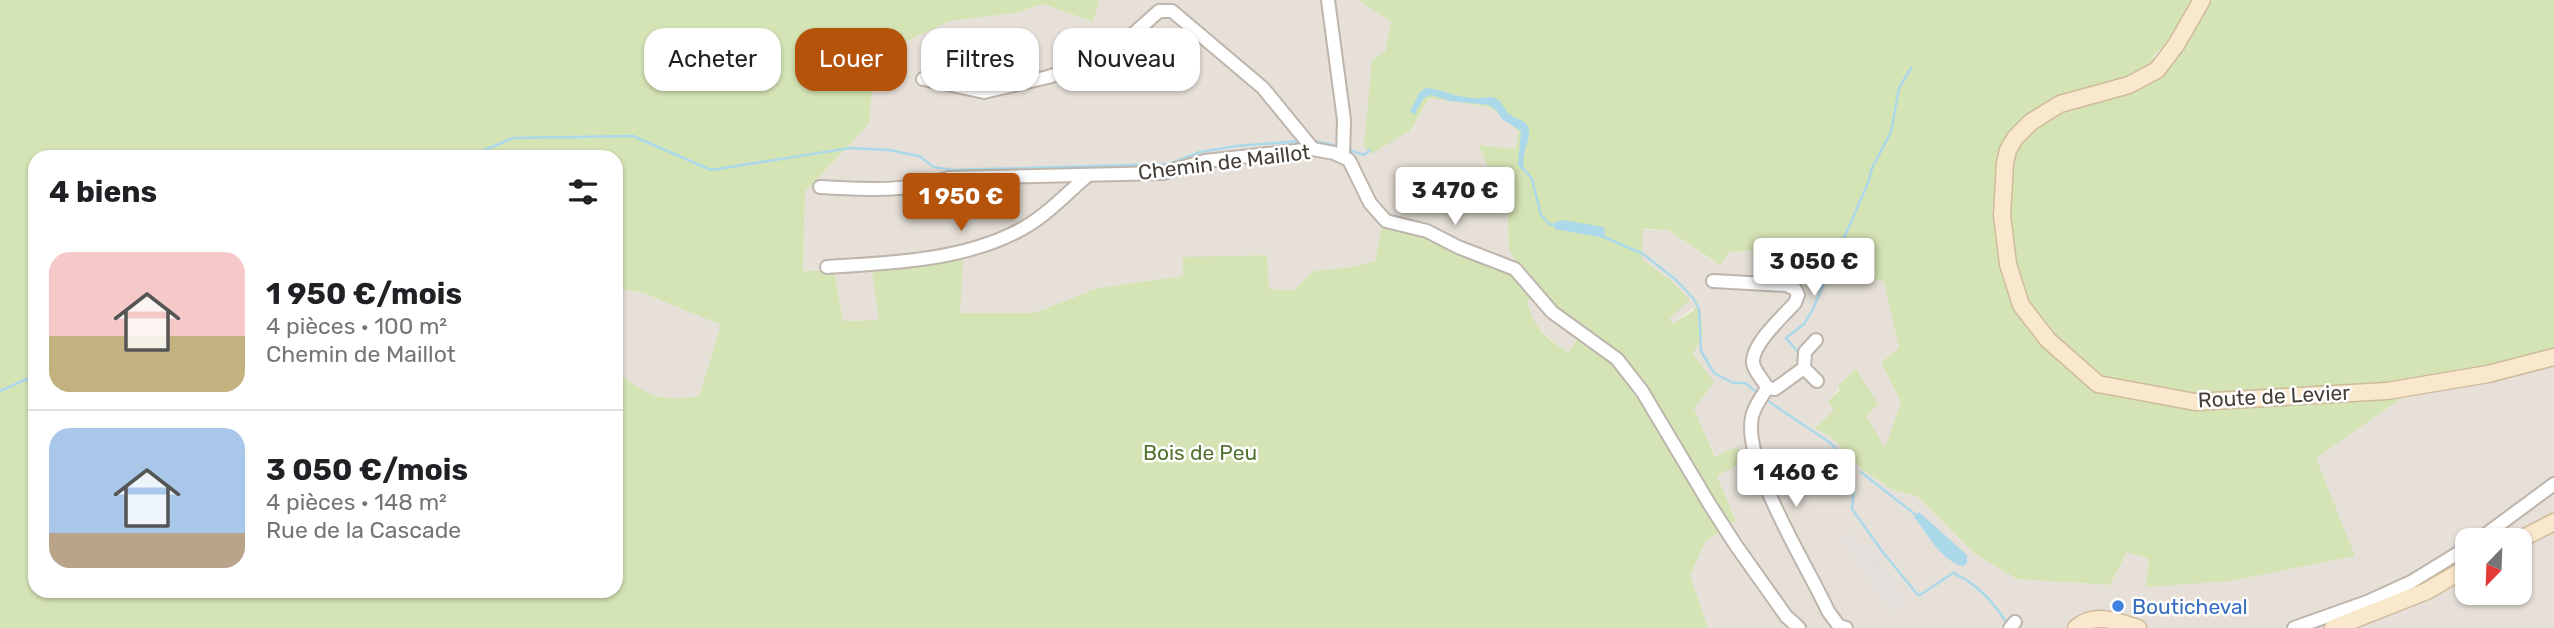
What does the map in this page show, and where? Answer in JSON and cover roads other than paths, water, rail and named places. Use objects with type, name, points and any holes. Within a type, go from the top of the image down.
[{"type":"street","points":[[1328,0],[1345,120],[1344,151],[1370,204],[1386,221],[1427,232],[1515,269],[1552,312],[1617,359],[1642,391],[1735,544],[1786,616],[1799,628]]},
{"type":"street","name":"Route de Levier","points":[[2202,0],[2176,45],[2157,70],[2129,85],[2060,104],[2031,122],[2015,138],[2008,150],[2002,215],[2008,264],[2021,305],[2048,340],[2098,384],[2195,402],[2387,391],[2488,374],[2554,357]]},
{"type":"street","points":[[1039,79],[1089,64],[1112,53],[1159,11],[1172,11],[1263,88],[1309,143]]},
{"type":"street","name":"Chemin de Maillot","points":[[820,187],[880,190],[926,186],[949,178],[1163,173],[1205,161],[1309,143],[1344,151]]},
{"type":"street","points":[[827,267],[903,262],[984,244],[1016,232],[1054,207],[1087,176]]},
{"type":"street","points":[[1713,281],[1786,285],[1795,289],[1798,295],[1795,303],[1758,347],[1753,361],[1764,394]]},
{"type":"street","points":[[1816,340],[1805,352],[1804,368],[1817,381]]},
{"type":"street","points":[[1804,368],[1764,394],[1753,413],[1752,431],[1764,483],[1828,611],[1839,625],[1846,628]]},
{"type":"street","points":[[2495,528],[2554,484]]},
{"type":"street","points":[[2532,533],[2554,522]]},
{"type":"street","points":[[2294,628],[2367,602],[2412,582],[2455,555]]},
{"type":"street","points":[[2333,628],[2427,592],[2455,575]]},
{"type":"street","points":[[1828,611],[1831,628]]},
{"type":"street","points":[[2076,628],[2086,621],[2097,619],[2134,627]]},
{"type":"water","points":[[1426,88],[1465,97],[1491,97],[1500,101],[1509,114],[1524,122],[1529,130],[1522,170],[1518,165],[1521,131],[1502,119],[1489,105],[1450,101],[1431,95],[1424,98],[1414,115],[1410,111],[1420,92]]},
{"type":"water","points":[[1562,220],[1604,227],[1605,238],[1554,229],[1556,222]]},
{"type":"water","points":[[1919,512],[1967,555],[1967,563],[1963,566],[1955,563],[1941,553],[1914,517]]},
{"type":"waterway","points":[[1799,353],[1786,338],[1804,324],[1812,311],[1868,183],[1872,168],[1891,132],[1899,88],[1911,68]]},
{"type":"waterway","points":[[485,150],[513,138],[633,136],[711,170],[850,148],[889,150],[919,156],[934,167],[953,170],[1169,164],[1200,152],[1300,141]]},
{"type":"waterway","points":[[1314,141],[1338,146]]},
{"type":"waterway","points":[[1347,149],[1364,155],[1370,150]]},
{"type":"waterway","points":[[1522,167],[1532,179],[1541,215],[1549,224],[1558,225]]},
{"type":"waterway","points":[[1604,237],[1643,254],[1675,279],[1693,298],[1699,309],[1701,351],[1714,373],[1733,383],[1745,383],[1760,395]]},
{"type":"waterway","points":[[0,391],[28,378]]},
{"type":"waterway","points":[[1765,399],[1829,442],[1848,460],[1854,485],[1852,509],[1917,594],[1920,595],[1953,573],[1970,582],[1985,595],[2008,625]]},
{"type":"waterway","points":[[1861,472],[1916,515]]},
{"type":"place","name":"Bouticheval","points":[[2118,606]]},
{"type":"park label","name":"Bois de Peu","points":[[1200,452]]}]
